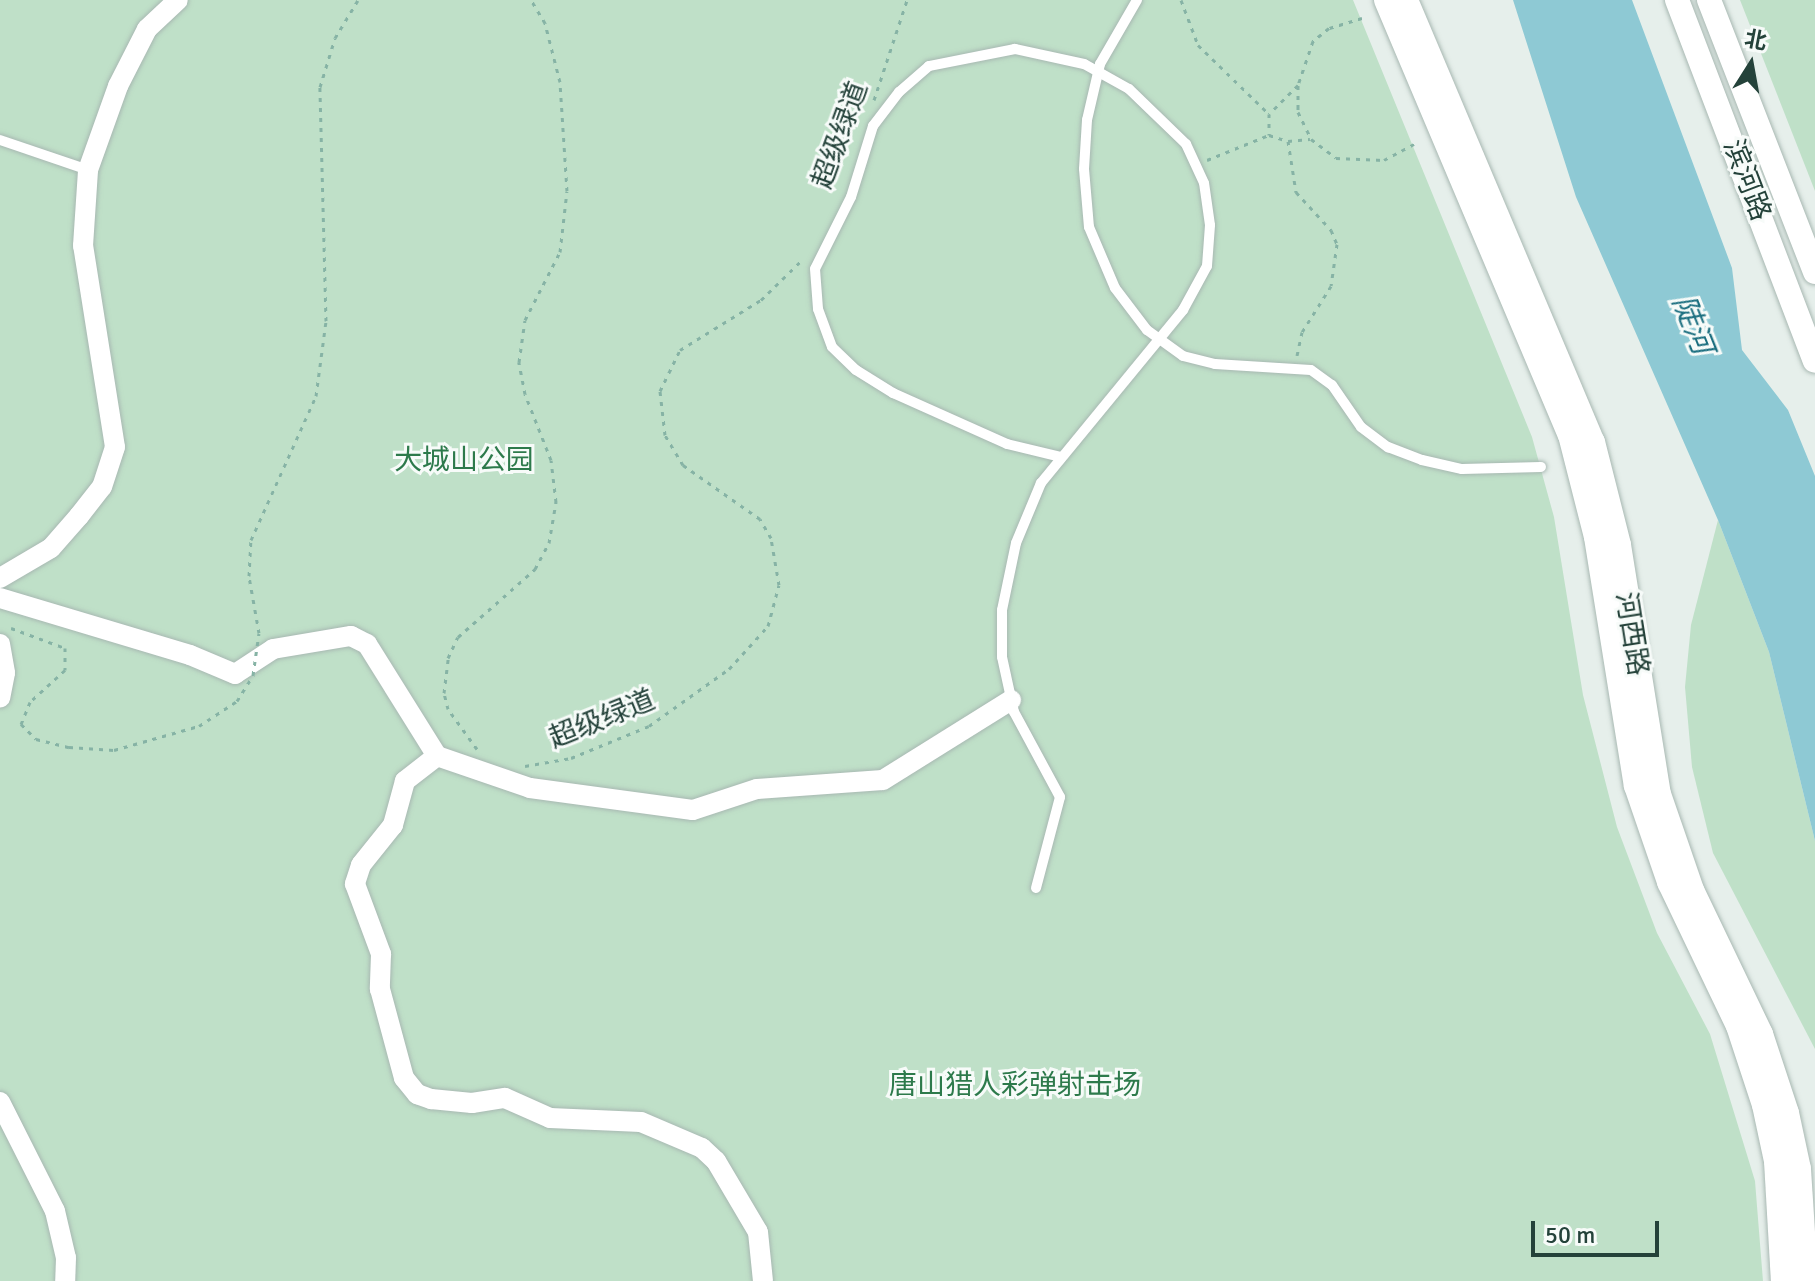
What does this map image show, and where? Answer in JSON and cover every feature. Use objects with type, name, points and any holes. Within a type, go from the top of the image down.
[{"type":"street","points":[[0,578],[51,548],[102,487],[115,447],[83,246],[88,170],[118,86],[147,29],[178,0]]},
{"type":"street","name":"河西路","points":[[1386,0],[1570,435],[1596,537],[1636,786],[1669,882],[1738,1026],[1764,1105],[1776,1161],[1783,1281]]},
{"type":"street","name":"河西路","points":[[1406,0],[1593,442],[1619,545],[1659,794],[1692,890],[1761,1034],[1787,1113],[1799,1169],[1806,1281]]},
{"type":"street","name":"滨河路","points":[[1677,0],[1815,361]]},
{"type":"street","name":"滨河路","points":[[1709,0],[1815,272]]},
{"type":"street","points":[[0,598],[190,655],[235,674],[273,649],[351,636],[367,644],[437,756],[530,788],[693,810],[747,790],[883,780],[1011,700]]},
{"type":"street","points":[[0,644],[5,673],[0,698]]},
{"type":"street","points":[[437,756],[405,781],[393,825],[361,865],[355,884],[381,954],[380,989],[404,1078],[431,1099],[472,1103],[505,1098],[550,1118],[641,1122],[702,1148],[716,1161],[758,1232],[763,1281]]},
{"type":"street","points":[[0,1102],[55,1211],[66,1258],[65,1281]]},
{"type":"lane","points":[[1137,0],[1100,64],[1087,120],[1089,227],[1115,288],[1147,330],[1183,356],[1251,369],[1311,370],[1332,385],[1361,427],[1388,447],[1462,469],[1541,467]]},
{"type":"lane","points":[[1036,888],[1060,797],[1028,745],[1011,700],[1002,657],[1002,610],[1016,543],[1041,483],[1137,371],[1183,310],[1207,266],[1210,225],[1204,183],[1196,164],[1160,114],[1129,89],[1084,64],[1015,49],[929,66],[899,92],[873,126],[851,197],[815,269],[818,309],[832,347],[856,370],[942,417],[1007,444],[1061,457]]},
{"type":"lane","points":[[0,140],[88,170]]},
{"type":"path","points":[[0,625],[33,633],[65,648],[68,659],[65,670],[22,713],[21,724],[36,739],[114,750],[199,726],[222,714],[246,690],[258,658],[259,633],[249,576],[251,540],[316,396],[326,321],[320,87],[335,38],[358,0]]},
{"type":"path","points":[[487,756],[454,724],[444,693],[448,658],[458,637],[522,584],[549,543],[556,502],[551,460],[525,394],[520,342],[560,252],[567,191],[560,82],[545,23],[531,0]]},
{"type":"path","name":"超级绿道","points":[[871,109],[907,0]]},
{"type":"path","points":[[1181,0],[1198,45],[1269,114]]},
{"type":"path","points":[[1362,18],[1329,28],[1313,41],[1298,85],[1298,112],[1311,139],[1336,158],[1364,163],[1414,144]]},
{"type":"path","points":[[1269,135],[1269,114],[1298,85]]},
{"type":"path","points":[[1196,164],[1269,135],[1288,141],[1311,139]]},
{"type":"path","points":[[1288,141],[1296,192],[1331,230],[1337,244],[1331,286],[1302,332],[1294,370]]},
{"type":"path","name":"超级绿道","points":[[516,765],[571,758],[649,726],[729,669],[768,626],[779,585],[771,538],[760,519],[683,465],[665,435],[660,391],[680,350],[761,300],[807,254]]},
{"type":"green space","name":"大城山公园","points":[[0,0],[1353,0],[1532,437],[1554,517],[1583,695],[1617,827],[1657,933],[1710,1034],[1755,1181],[1763,1281],[0,1281]]},
{"type":"green space","points":[[1740,0],[1815,0],[1815,191]]},
{"type":"green space","points":[[1718,520],[1769,652],[1815,841],[1815,1049],[1713,853],[1692,767],[1685,687],[1691,625]]},
{"type":"water","name":"陡河","points":[[1513,0],[1632,0],[1732,268],[1742,350],[1788,410],[1815,476],[1815,841],[1769,652],[1718,520],[1576,197]]},
{"type":"park label","name":"唐山猎人彩弹射击场","points":[[1015,1085]]}]
